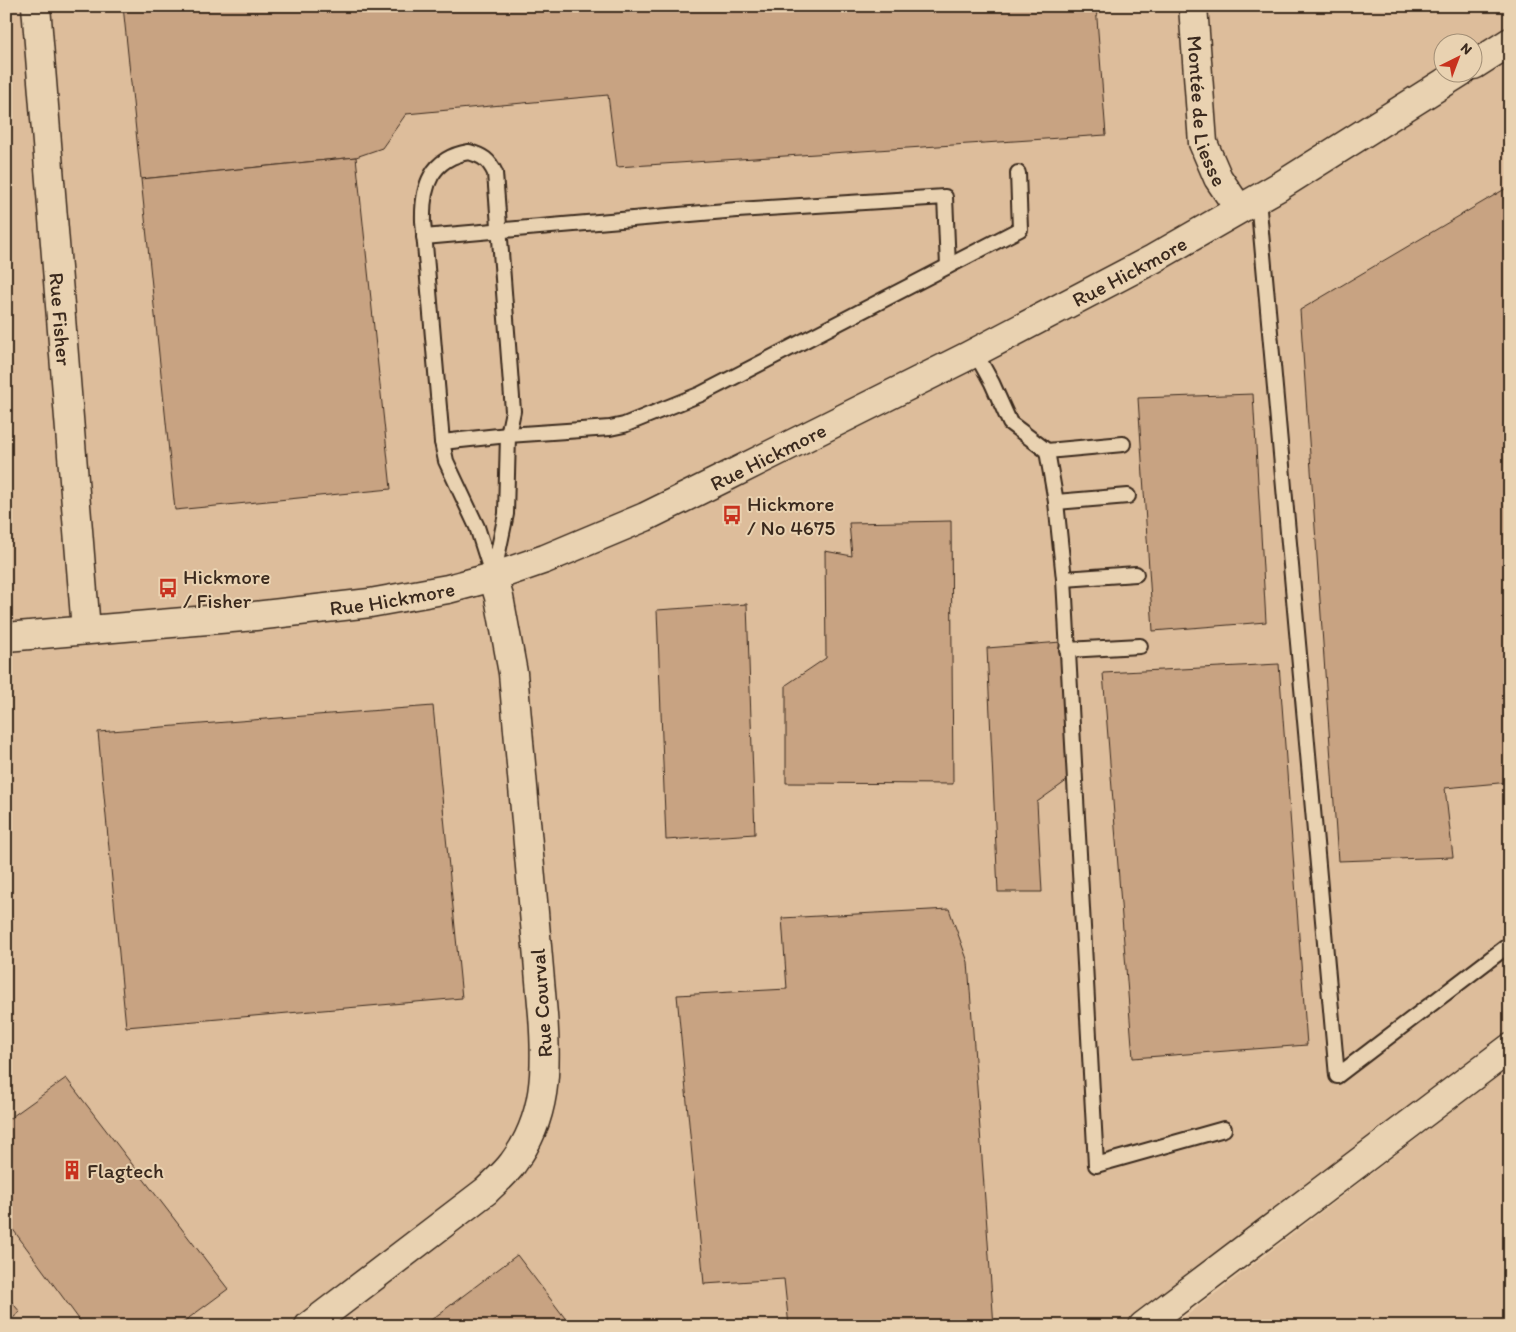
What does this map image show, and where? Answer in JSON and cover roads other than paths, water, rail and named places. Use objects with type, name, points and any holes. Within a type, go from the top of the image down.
[{"type":"street","name":"Rue Fisher","points":[[36,6],[77,540],[86,630]]},
{"type":"street","name":"Montée de Liesse","points":[[1193,6],[1204,143],[1218,178],[1248,204]]},
{"type":"street","points":[[1484,59],[1510,42]]},
{"type":"street","name":"Rue Hickmore","points":[[6,637],[343,607],[448,589],[493,577],[545,559],[645,517],[975,352],[1153,259],[1248,204],[1445,82]]},
{"type":"street","name":"Rue Courval","points":[[309,1326],[486,1191],[512,1164],[524,1147],[541,1106],[544,1089],[545,1045],[541,986],[512,673],[508,643],[493,577]]},
{"type":"street","points":[[1143,1326],[1510,1048]]},
{"type":"lane","points":[[469,152],[481,156],[490,163],[495,173],[514,411],[508,435],[506,514],[493,577],[477,527],[446,461],[442,442],[422,210],[427,183],[434,171],[444,160],[456,154],[469,152]]},
{"type":"lane","points":[[442,442],[610,428],[624,425],[701,394],[1020,229],[1018,173]]},
{"type":"lane","points":[[424,237],[737,210],[945,197],[948,266]]},
{"type":"lane","points":[[1248,204],[1337,1076],[1510,944]]},
{"type":"lane","points":[[975,352],[992,383],[1010,423],[1046,451],[1056,502],[1064,579],[1096,1165],[1224,1129]]},
{"type":"lane","points":[[1046,451],[1123,444]]},
{"type":"lane","points":[[1056,502],[1128,496]]},
{"type":"lane","points":[[1064,579],[1136,574]]},
{"type":"lane","points":[[1068,650],[1140,646]]},
{"type":"place","name":"Hickmore / No 4675","points":[[732,515]]},
{"type":"place","name":"Hickmore / Fisher","points":[[168,588]]},
{"type":"place","name":"Flagtech","points":[[72,1170]]}]
